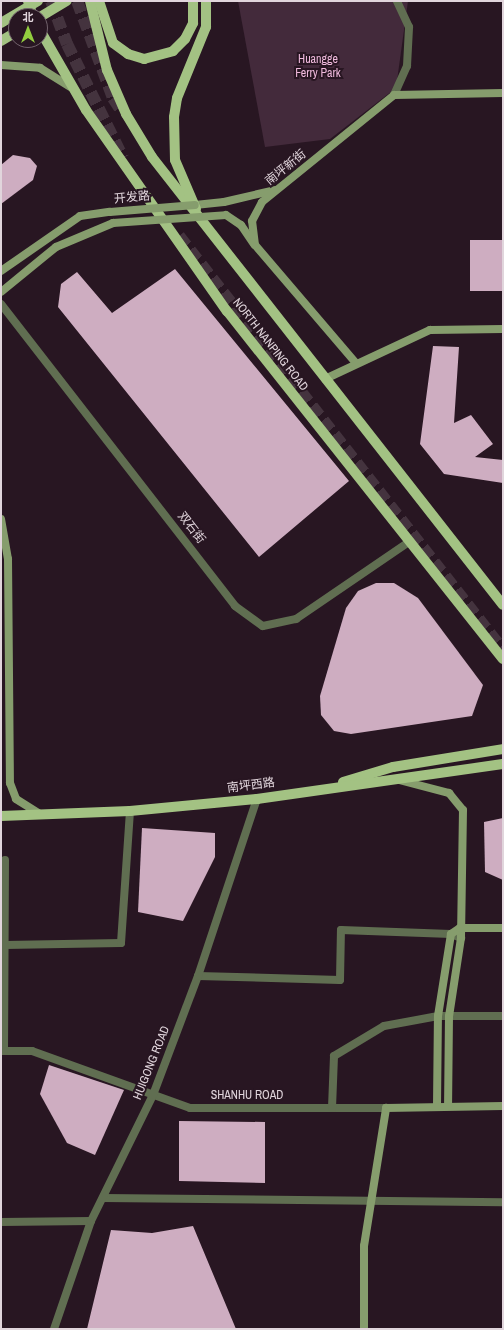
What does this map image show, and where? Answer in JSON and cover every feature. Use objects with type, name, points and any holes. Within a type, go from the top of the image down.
[{"type":"main road","points":[[1,23],[38,1]]},
{"type":"main road","points":[[48,12],[67,1]]},
{"type":"main road","name":"NORTH NANPING ROAD","points":[[90,1],[107,70],[126,114],[202,224],[503,605]]},
{"type":"main road","points":[[98,1],[113,43],[128,54],[144,59],[173,51],[185,39],[193,23],[193,1]]},
{"type":"main road","points":[[202,224],[175,160],[177,98],[200,46],[206,27],[206,1]]},
{"type":"main road","name":"NORTH NANPING ROAD","points":[[48,44],[72,87],[227,311],[503,659]]},
{"type":"main road","points":[[311,791],[393,767],[503,749]]},
{"type":"main road","name":"南坪西路","points":[[1,816],[130,811],[257,799],[501,765]]},
{"type":"street","points":[[397,1],[409,27],[407,66],[394,95],[503,93]]},
{"type":"street","points":[[1,65],[40,68],[72,87]]},
{"type":"street","name":"南坪新街","points":[[255,245],[252,221],[262,202],[394,95]]},
{"type":"street","name":"开发路","points":[[1,270],[80,216],[224,202],[280,188]]},
{"type":"street","name":"开发路","points":[[1,292],[56,247],[113,223],[226,215],[241,225],[255,245]]},
{"type":"street","points":[[255,245],[355,362]]},
{"type":"street","name":"双石街","points":[[1,304],[236,606],[264,626],[296,619],[409,542]]},
{"type":"street","points":[[324,379],[355,362],[430,330],[503,329]]},
{"type":"street","points":[[1,519],[8,559],[10,783],[16,798],[40,814]]},
{"type":"street","points":[[394,779],[449,793],[463,810],[461,938],[449,1016],[448,1106]]},
{"type":"street","name":"HUIGONG ROAD","points":[[54,1329],[91,1221],[153,1095],[198,976],[257,799]]},
{"type":"street","points":[[4,944],[121,943],[130,811]]},
{"type":"street","points":[[2,1051],[6,860]]},
{"type":"street","points":[[437,1106],[438,1016],[451,934],[460,928],[503,928]]},
{"type":"street","points":[[198,976],[340,980],[341,930],[451,934],[461,938]]},
{"type":"street","points":[[332,1108],[334,1056],[384,1026],[438,1016],[503,1016]]},
{"type":"street","name":"SHANHU ROAD","points":[[2,1051],[32,1051],[190,1108],[386,1108],[503,1106]]},
{"type":"street","points":[[364,1329],[364,1246],[386,1108]]},
{"type":"street","points":[[103,1198],[503,1202]]},
{"type":"street","points":[[1,1222],[91,1221]]},
{"type":"green space","name":"Huangge Ferry Park","points":[[238,1],[408,1],[396,88],[330,139],[265,147]]},
{"type":"building","points":[[13,155],[30,158],[37,166],[33,180],[1,204],[1,165]]},
{"type":"building","points":[[470,240],[503,240],[503,291],[470,291]]},
{"type":"building","points":[[175,269],[349,481],[259,557],[58,307],[61,284],[77,272],[112,313]]},
{"type":"building","points":[[433,346],[459,347],[454,423],[471,415],[493,444],[475,457],[503,460],[503,483],[444,474],[420,444]]},
{"type":"building","points":[[376,583],[394,583],[418,598],[483,685],[472,716],[351,734],[334,731],[321,715],[320,696],[346,608],[358,591]]},
{"type":"building","points":[[503,818],[503,880],[485,872],[484,822]]},
{"type":"building","points":[[142,828],[215,833],[215,857],[183,921],[138,912]]},
{"type":"building","points":[[49,1065],[124,1090],[95,1155],[67,1143],[40,1094]]},
{"type":"building","points":[[179,1121],[265,1122],[265,1183],[179,1181]]},
{"type":"building","points":[[193,1226],[236,1329],[87,1329],[111,1230],[152,1233]]},
{"type":"tunnel","points":[[51,1],[67,44],[123,158]]},
{"type":"tunnel","points":[[77,1],[113,98],[122,112]]},
{"type":"tunnel","points":[[179,236],[503,650]]}]
